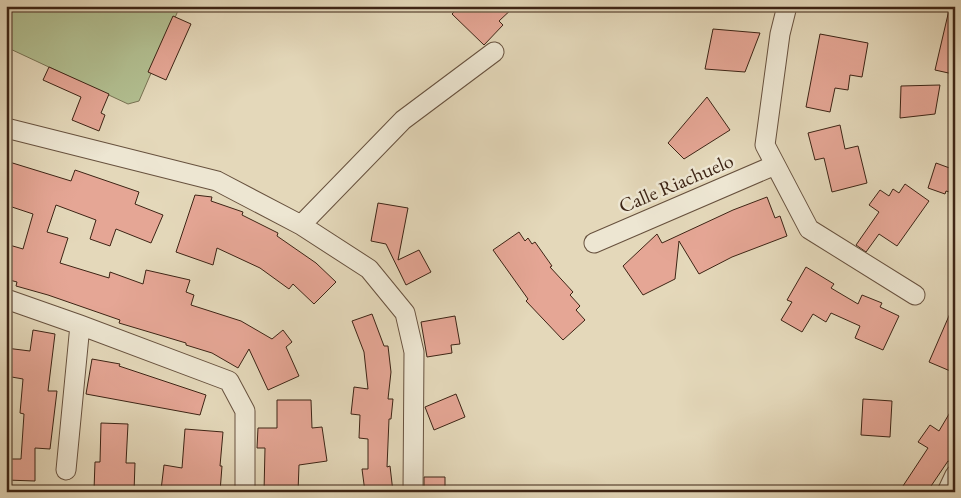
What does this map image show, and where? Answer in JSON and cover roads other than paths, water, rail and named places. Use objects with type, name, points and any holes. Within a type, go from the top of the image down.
[{"type":"street","points":[[787,6],[780,34],[765,145],[809,229],[915,295]]},
{"type":"street","points":[[301,225],[403,120],[494,52]]},
{"type":"street","points":[[6,128],[217,181],[301,225],[369,269],[405,313],[414,352],[413,492]]},
{"type":"street","name":"Calle Riachuelo","points":[[594,243],[775,165]]},
{"type":"street","points":[[6,299],[229,381],[245,411],[245,490]]},
{"type":"street","points":[[66,470],[80,325]]},
{"type":"street","points":[[947,492],[955,475]]}]
